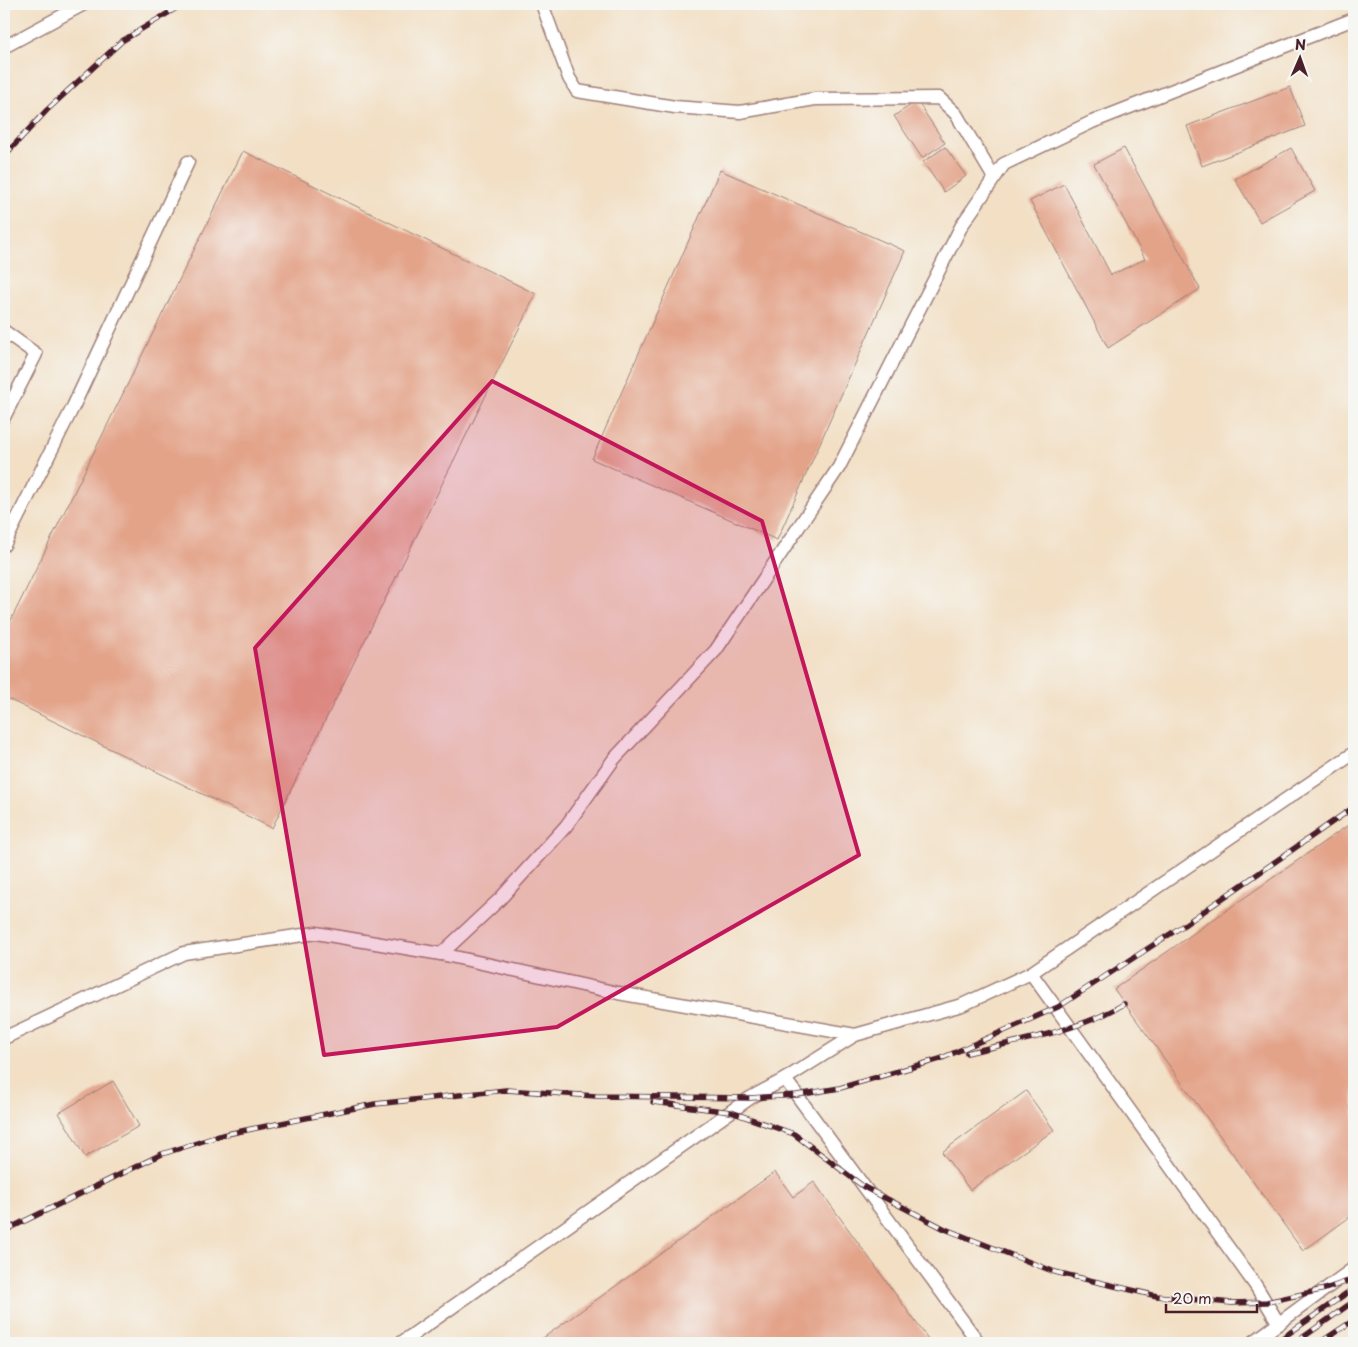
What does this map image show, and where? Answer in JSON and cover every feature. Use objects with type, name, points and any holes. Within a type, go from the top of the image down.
[{"type":"lane","points":[[4,47],[84,4]]},
{"type":"lane","points":[[542,4],[569,78],[577,91],[675,107],[740,112],[814,99],[939,98],[956,114],[994,178]]},
{"type":"lane","points":[[442,954],[500,899],[566,826],[614,759],[716,650],[839,467],[962,225],[1004,164],[1092,122],[1354,19]]},
{"type":"lane","points":[[4,545],[72,407],[188,162]]},
{"type":"lane","points":[[4,332],[36,354],[4,417]]},
{"type":"lane","points":[[401,1343],[750,1098],[786,1079],[855,1035],[962,1005],[1031,973],[1354,753]]},
{"type":"lane","points":[[4,1038],[184,953],[316,933],[442,954],[618,993],[855,1035]]},
{"type":"lane","points":[[1031,973],[1058,1007],[1256,1286],[1279,1324]]},
{"type":"lane","points":[[786,1079],[979,1343]]},
{"type":"lane","points":[[1252,1343],[1354,1268]]},
{"type":"highlighted area","points":[[492,381],[762,521],[859,855],[557,1027],[324,1055],[255,648]]},
{"type":"building","points":[[1290,87],[1305,126],[1202,166],[1187,126]]},
{"type":"building","points":[[917,101],[945,143],[922,158],[894,116]]},
{"type":"building","points":[[945,147],[966,176],[944,192],[923,162]]},
{"type":"building","points":[[1124,148],[1200,289],[1108,348],[1030,201],[1064,184],[1111,275],[1145,259],[1094,164]]},
{"type":"building","points":[[1291,148],[1315,191],[1260,222],[1235,179]]},
{"type":"building","points":[[243,151],[536,294],[272,828],[4,697],[4,634]]},
{"type":"building","points":[[720,170],[905,251],[777,540],[592,459]]},
{"type":"building","points":[[1354,821],[1354,1214],[1303,1251],[1114,989]]},
{"type":"building","points":[[113,1081],[139,1126],[85,1157],[59,1113]]},
{"type":"building","points":[[1026,1091],[1054,1130],[970,1190],[942,1152]]},
{"type":"building","points":[[775,1172],[793,1197],[814,1182],[931,1343],[536,1343]]},
{"type":"railway","points":[[4,156],[47,110],[122,41],[183,4]]},
{"type":"railway","points":[[4,1231],[162,1154],[222,1135],[375,1104],[506,1090],[596,1096],[750,1098],[797,1095],[840,1088],[940,1059],[1058,1007],[1184,925],[1354,807]]},
{"type":"railway","points":[[967,1053],[1068,1028],[1106,1014],[1124,1004]]},
{"type":"railway","points":[[653,1102],[731,1112],[794,1134],[864,1187],[945,1229],[1055,1272],[1157,1296],[1232,1303],[1267,1302],[1325,1289],[1354,1279]]},
{"type":"railway","points":[[1275,1343],[1354,1288]]},
{"type":"railway","points":[[1295,1343],[1354,1301]]},
{"type":"railway","points":[[1319,1343],[1354,1320]]}]
